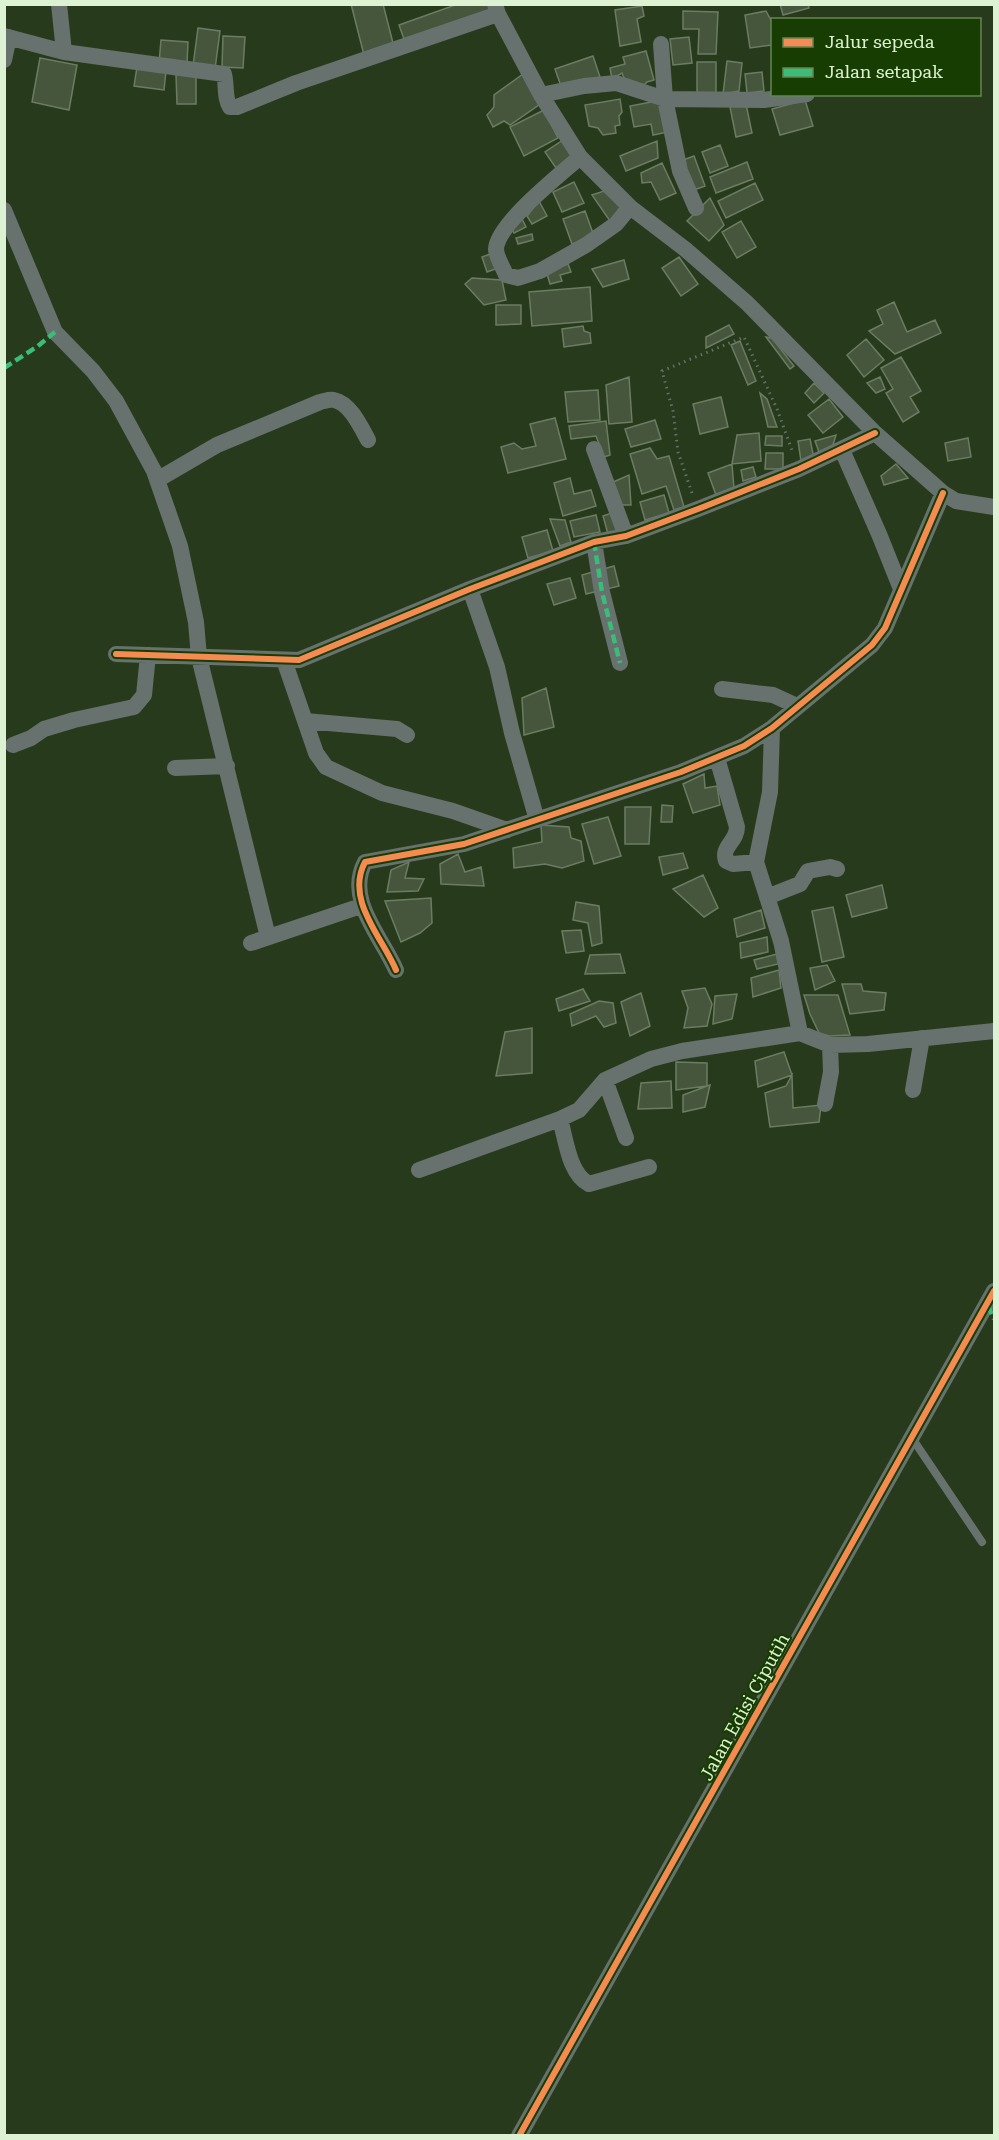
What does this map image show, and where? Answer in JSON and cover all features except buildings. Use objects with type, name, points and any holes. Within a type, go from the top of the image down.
[{"type":"street","points":[[58,4],[64,52]]},
{"type":"street","points":[[4,60],[7,37],[64,52],[224,74],[227,84],[227,102],[230,107],[237,107],[497,9],[542,95],[580,157],[630,207],[685,249],[747,303],[875,433],[943,493],[956,501],[994,507]]},
{"type":"street","points":[[661,44],[665,99],[680,171],[696,208]]},
{"type":"street","points":[[542,95],[584,86],[616,83],[665,99],[764,100],[802,96]]},
{"type":"street","points":[[580,157],[508,223],[498,237],[496,251],[506,275],[518,278],[540,271],[586,245],[616,224],[630,207]]},
{"type":"street","points":[[4,210],[55,332],[93,371],[116,401],[157,480],[180,546],[196,622],[199,657],[268,937]]},
{"type":"street","points":[[157,480],[217,446],[320,402],[333,399],[343,403],[368,440]]},
{"type":"street","points":[[116,654],[299,660],[470,589],[594,542],[626,536],[800,469],[875,433]]},
{"type":"street","points":[[594,449],[626,536]]},
{"type":"street","points":[[842,450],[901,589]]},
{"type":"street","points":[[396,970],[361,906],[360,871],[365,862],[464,844],[681,772],[744,746],[772,728],[872,645],[885,628],[943,493]]},
{"type":"street","points":[[594,542],[602,592],[620,663]]},
{"type":"street","points":[[470,589],[497,667],[512,733],[537,820]]},
{"type":"street","points":[[13,745],[31,738],[44,729],[134,707],[144,695],[148,655]]},
{"type":"street","points":[[284,660],[316,753],[326,767],[382,793],[453,811],[507,830]]},
{"type":"street","points":[[722,689],[774,695],[797,706]]},
{"type":"street","points":[[305,721],[397,729],[408,735]]},
{"type":"street","points":[[772,728],[770,792],[756,862],[781,941],[800,1033]]},
{"type":"street","points":[[717,758],[737,827],[736,837],[724,852],[726,861],[733,864],[756,862]]},
{"type":"street","points":[[175,768],[227,766]]},
{"type":"street","points":[[766,897],[800,884],[808,871],[830,867],[837,869]]},
{"type":"street","points":[[252,943],[361,906]]},
{"type":"street","points":[[419,1170],[560,1119],[579,1110],[605,1080],[651,1059],[682,1051],[800,1033],[830,1045],[868,1044],[994,1031]]},
{"type":"street","points":[[913,1090],[922,1038]]},
{"type":"street","points":[[825,1104],[831,1072],[830,1045]]},
{"type":"street","points":[[605,1080],[626,1138]]},
{"type":"street","points":[[560,1119],[576,1172],[582,1180],[589,1184],[649,1167]]},
{"type":"street","name":"Jalan Edisi Ciputih","points":[[519,2136],[912,1438],[992,1305]]},
{"type":"lane","points":[[912,1438],[982,1542]]},
{"type":"path","points":[[698,509],[678,452],[673,411],[662,371],[744,337],[777,410],[800,469]]},
{"type":"marked path","points":[[4,368],[55,332]]},
{"type":"marked path","points":[[594,542],[602,592],[620,663]]},
{"type":"marked path","points":[[988,1306],[994,1319]]},
{"type":"cycle path","points":[[116,654],[299,660],[470,589],[594,542],[626,536],[698,509],[799,469],[875,433]]},
{"type":"cycle path","points":[[396,970],[362,904],[359,890],[360,876],[365,862],[464,844],[681,772],[744,746],[772,728],[872,645],[885,628],[943,493]]},
{"type":"cycle path","points":[[519,2136],[994,1291]]}]
